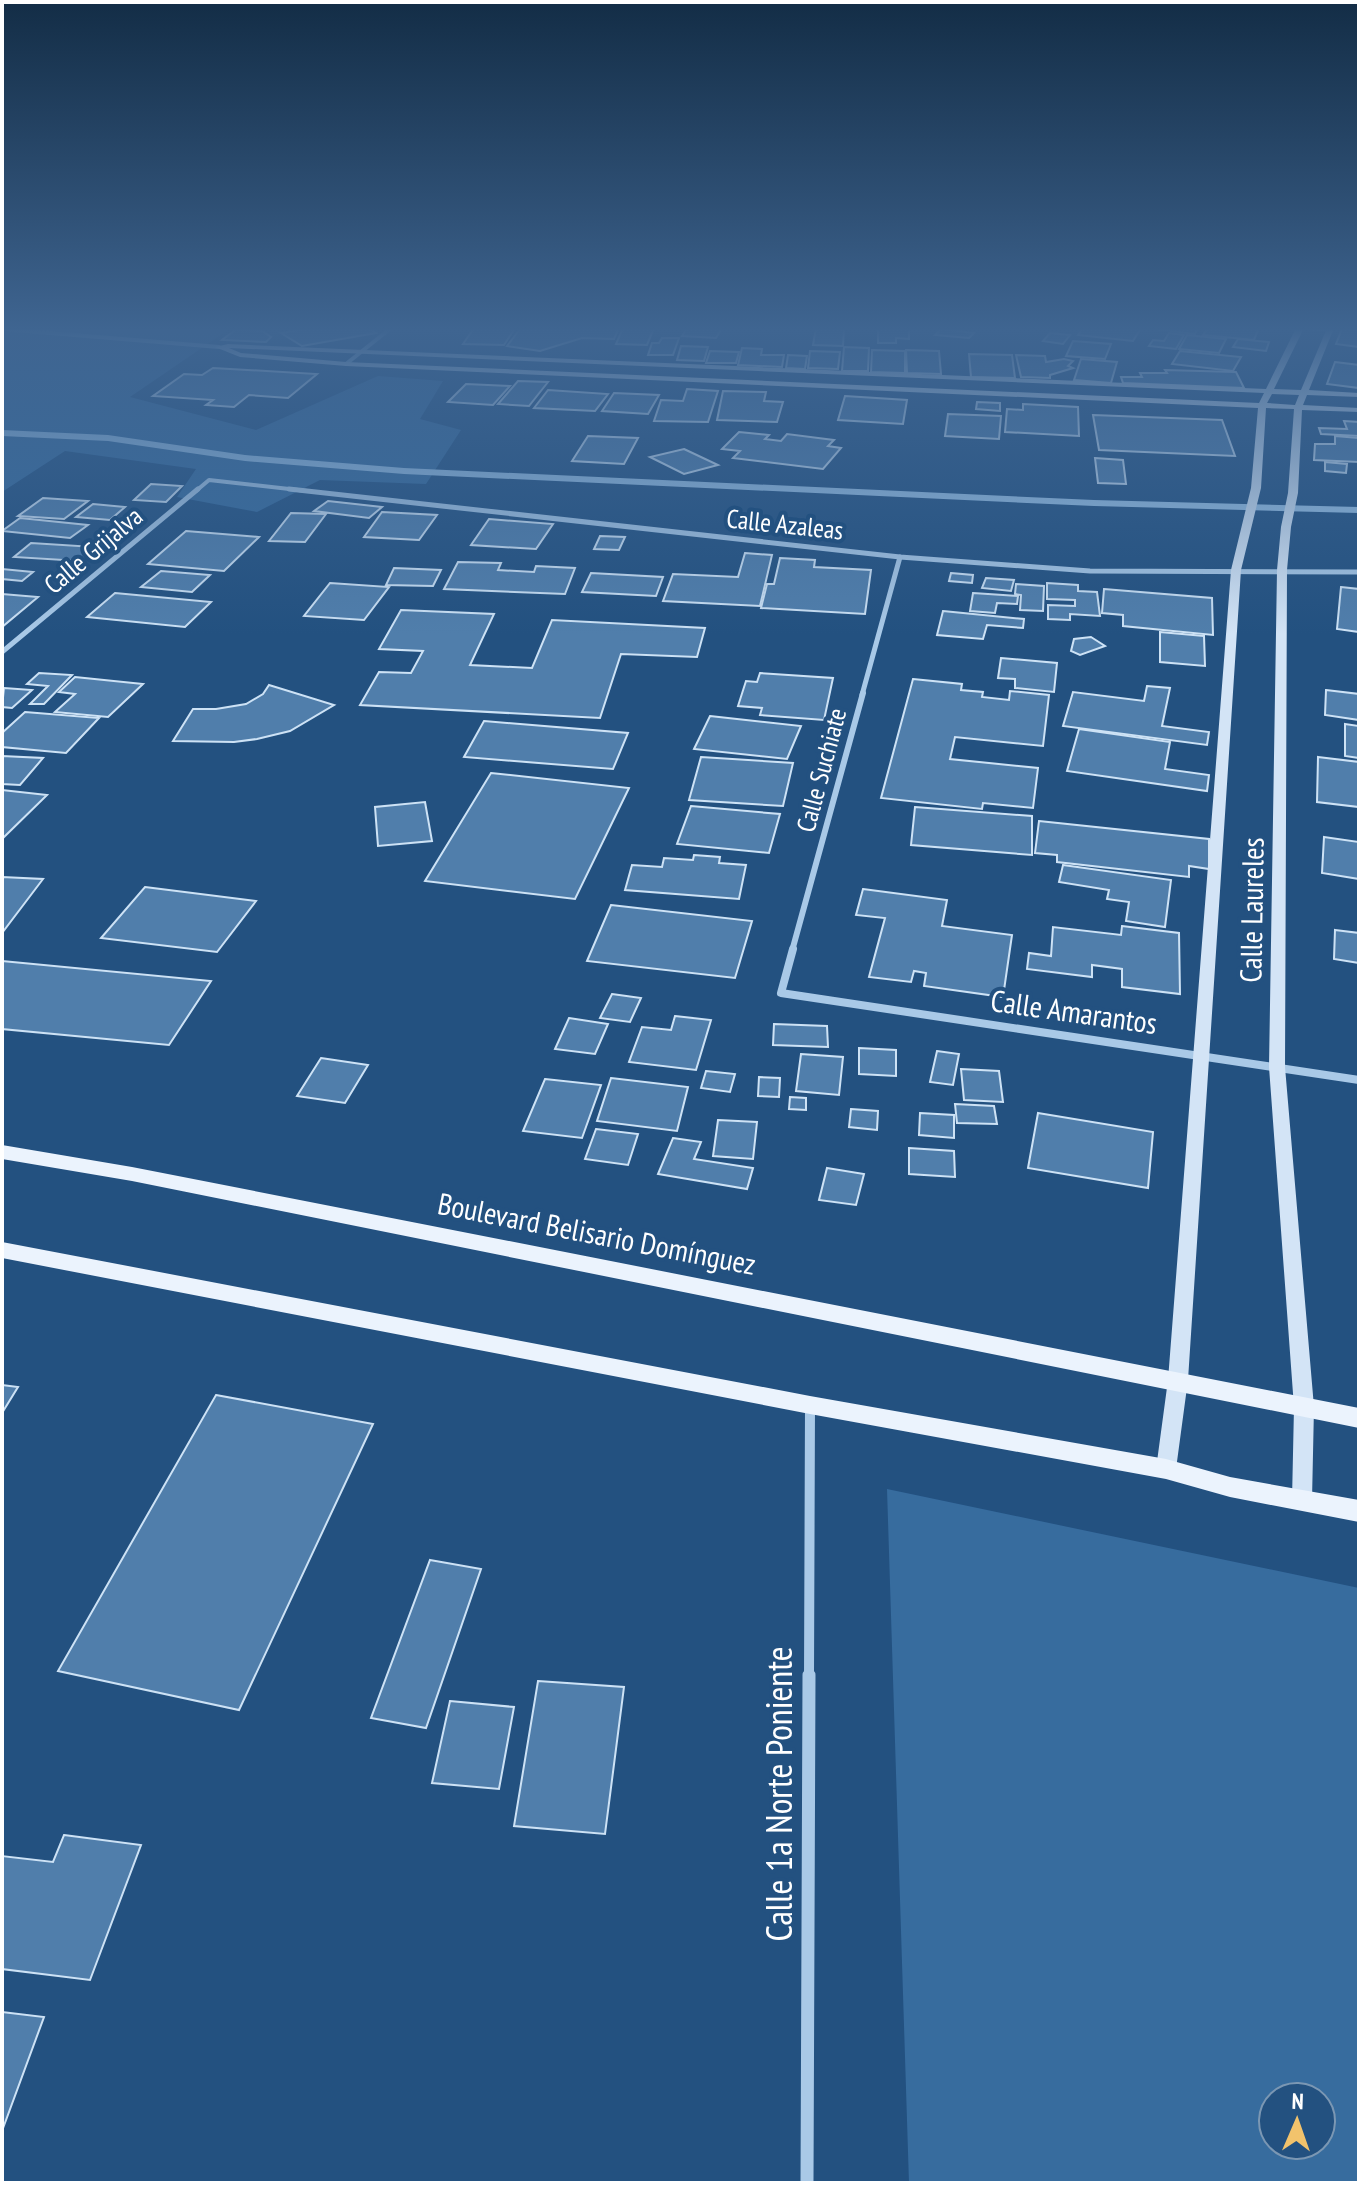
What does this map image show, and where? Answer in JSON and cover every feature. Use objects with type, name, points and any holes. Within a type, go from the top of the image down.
[{"type":"main road","name":"Boulevard Belisario Domínguez","points":[[2,1152],[164,1180],[1359,1418]]},
{"type":"main road","points":[[2,1250],[810,1405],[1166,1469],[1230,1487],[1359,1511]]},
{"type":"street","name":"Calle Laureles","points":[[1166,1469],[1178,1380],[1236,570],[1256,488],[1260,430]]},
{"type":"street","name":"Calle Laureles","points":[[1297,430],[1293,493],[1282,570],[1277,1067],[1304,1407],[1302,1500]]},
{"type":"street","name":"Calle Azaleas","points":[[209,480],[900,557],[1090,571],[1359,572]]},
{"type":"street","name":"Calle Grijalva","points":[[2,652],[209,480]]},
{"type":"street","name":"Calle Suchiate","points":[[781,993],[900,557]]},
{"type":"street","name":"Calle Amarantos","points":[[781,993],[1359,1080]]},
{"type":"street","name":"Calle 1a Norte Poniente","points":[[807,2183],[810,1405]]},
{"type":"shaded area","points":[[2,430],[461,430],[426,484],[320,480],[257,512],[177,497],[196,469],[65,451],[2,492]]},
{"type":"shaded area","points":[[887,1489],[1359,1588],[1359,2183],[909,2183]]},
{"type":"building","points":[[946,430],[1000,430],[999,439],[945,436]]},
{"type":"building","points":[[1079,430],[1079,436],[1005,432]]},
{"type":"building","points":[[1096,430],[1226,430],[1235,456],[1099,450]]},
{"type":"building","points":[[1320,430],[1359,430],[1359,436],[1321,434]]},
{"type":"building","points":[[739,432],[769,435],[765,439],[781,441],[787,434],[834,440],[828,446],[841,448],[823,469],[733,458],[740,451],[722,449]]},
{"type":"building","points":[[588,436],[638,438],[624,464],[572,461]]},
{"type":"building","points":[[1335,436],[1359,438],[1359,462],[1314,460],[1315,444],[1335,444]]},
{"type":"building","points":[[684,449],[718,465],[684,474],[650,457]]},
{"type":"building","points":[[1095,458],[1123,460],[1126,484],[1098,483]]},
{"type":"building","points":[[1325,462],[1347,464],[1346,473],[1325,471]]},
{"type":"building","points":[[151,484],[182,486],[166,502],[134,500]]},
{"type":"building","points":[[43,498],[88,501],[64,519],[18,516]]},
{"type":"building","points":[[328,501],[382,507],[369,518],[314,511]]},
{"type":"building","points":[[93,504],[125,507],[110,520],[76,517]]},
{"type":"building","points":[[382,512],[437,515],[419,540],[364,537]]},
{"type":"building","points":[[291,513],[326,514],[305,542],[269,541]]},
{"type":"building","points":[[20,518],[88,525],[70,538],[2,531]]},
{"type":"building","points":[[489,519],[553,524],[536,549],[471,545]]},
{"type":"building","points":[[186,531],[259,537],[224,571],[148,564]]},
{"type":"building","points":[[600,536],[625,537],[619,550],[594,549]]},
{"type":"building","points":[[31,543],[95,547],[80,561],[14,557]]},
{"type":"building","points":[[745,553],[772,555],[760,606],[663,601],[673,574],[738,577]]},
{"type":"building","points":[[780,558],[815,560],[814,567],[871,570],[865,614],[761,608],[767,584],[774,584]]},
{"type":"building","points":[[458,562],[501,563],[498,570],[534,572],[536,566],[575,568],[565,594],[444,589]]},
{"type":"building","points":[[394,568],[441,570],[433,586],[386,585]]},
{"type":"building","points":[[2,569],[33,572],[22,581],[2,579]]},
{"type":"building","points":[[161,571],[210,575],[192,592],[141,587]]},
{"type":"building","points":[[591,573],[663,577],[656,596],[582,592]]},
{"type":"building","points":[[951,573],[973,575],[972,583],[949,581]]},
{"type":"building","points":[[986,578],[1014,580],[1011,591],[982,588]]},
{"type":"building","points":[[330,583],[389,587],[364,620],[304,616]]},
{"type":"building","points":[[1047,583],[1078,585],[1078,591],[1097,592],[1100,616],[1070,614],[1070,620],[1048,619],[1048,605],[1075,606],[1075,600],[1047,599]]},
{"type":"building","points":[[1016,584],[1044,586],[1043,611],[1020,610],[1021,595],[1015,594]]},
{"type":"building","points":[[1341,587],[1359,589],[1359,632],[1337,629]]},
{"type":"building","points":[[1104,589],[1212,598],[1213,635],[1123,626],[1123,615],[1102,613]]},
{"type":"building","points":[[115,593],[211,602],[185,627],[87,617]]},
{"type":"building","points":[[973,593],[1018,596],[1017,604],[997,603],[995,613],[970,611]]},
{"type":"building","points":[[2,594],[38,597],[2,627]]},
{"type":"building","points":[[401,610],[494,614],[470,665],[532,668],[552,620],[705,628],[697,657],[621,654],[600,718],[360,705],[379,672],[411,673],[423,651],[379,649]]},
{"type":"building","points":[[943,611],[1024,619],[1023,628],[987,625],[983,639],[937,635]]},
{"type":"building","points":[[1160,632],[1204,636],[1205,666],[1160,662]]},
{"type":"building","points":[[1091,637],[1105,646],[1080,655],[1071,651],[1074,639]]},
{"type":"building","points":[[1001,658],[1057,663],[1054,692],[1015,688],[1015,679],[998,678]]},
{"type":"building","points":[[39,673],[72,675],[44,704],[30,704],[48,686],[27,684]]},
{"type":"building","points":[[760,673],[833,678],[824,720],[760,715],[762,708],[738,706],[746,681],[757,682]]},
{"type":"building","points":[[75,677],[143,684],[108,717],[55,712],[75,694],[59,692]]},
{"type":"building","points":[[913,679],[962,684],[961,690],[983,692],[982,697],[1009,700],[1010,691],[1049,695],[1043,746],[955,737],[950,759],[1038,768],[1033,808],[983,803],[982,809],[881,798]]},
{"type":"building","points":[[269,685],[334,705],[290,731],[257,739],[234,742],[173,741],[193,709],[246,704],[263,694]]},
{"type":"building","points":[[1147,686],[1170,688],[1162,726],[1209,732],[1207,745],[1063,726],[1073,692],[1144,701]]},
{"type":"building","points":[[4,688],[32,690],[12,708],[2,707]]},
{"type":"building","points":[[1326,690],[1359,694],[1359,720],[1325,715]]},
{"type":"building","points":[[25,712],[99,718],[66,753],[2,747],[2,733]]},
{"type":"building","points":[[710,716],[801,726],[787,759],[694,749]]},
{"type":"building","points":[[484,721],[628,733],[613,769],[464,757]]},
{"type":"building","points":[[1345,724],[1359,726],[1359,758],[1345,756]]},
{"type":"building","points":[[1079,729],[1170,742],[1165,769],[1209,775],[1207,791],[1067,771]]},
{"type":"building","points":[[2,756],[43,758],[20,785],[2,784]]},
{"type":"building","points":[[701,757],[793,763],[783,806],[689,800]]},
{"type":"building","points":[[1318,757],[1359,762],[1359,807],[1317,802]]},
{"type":"building","points":[[491,773],[629,788],[575,899],[425,881]]},
{"type":"building","points":[[2,790],[47,795],[3,838],[2,837]]},
{"type":"building","points":[[425,802],[432,841],[378,846],[375,807]]},
{"type":"building","points":[[691,806],[780,814],[769,853],[677,844]]},
{"type":"building","points":[[915,807],[1032,816],[1032,855],[911,845]]},
{"type":"building","points":[[1039,821],[1209,839],[1209,869],[1189,866],[1189,877],[1057,862],[1057,855],[1035,853]]},
{"type":"building","points":[[1324,837],[1359,842],[1359,879],[1322,873]]},
{"type":"building","points":[[694,855],[720,857],[719,863],[746,865],[739,899],[625,890],[632,865],[662,867],[664,858],[693,860]]},
{"type":"building","points":[[1063,865],[1171,880],[1165,927],[1126,921],[1129,902],[1107,899],[1109,890],[1059,882]]},
{"type":"building","points":[[2,877],[43,879],[2,933]]},
{"type":"building","points":[[145,887],[256,901],[217,952],[101,938]]},
{"type":"building","points":[[863,889],[947,900],[942,926],[1012,935],[1003,997],[924,986],[926,973],[914,971],[911,982],[869,977],[885,918],[856,915]]},
{"type":"building","points":[[611,905],[752,921],[735,978],[587,961]]},
{"type":"building","points":[[1122,926],[1179,933],[1180,994],[1122,987],[1122,969],[1092,965],[1092,977],[1027,969],[1029,953],[1051,956],[1053,927],[1121,935]]},
{"type":"building","points":[[1335,930],[1359,933],[1359,963],[1334,959]]},
{"type":"building","points":[[2,961],[211,981],[169,1045],[2,1029]]},
{"type":"building","points":[[612,994],[641,998],[630,1022],[600,1018]]},
{"type":"building","points":[[675,1016],[711,1020],[696,1070],[629,1062],[642,1027],[671,1030]]},
{"type":"building","points":[[569,1018],[608,1024],[595,1054],[555,1049]]},
{"type":"building","points":[[774,1024],[827,1026],[828,1047],[773,1045]]},
{"type":"building","points":[[859,1048],[896,1050],[896,1076],[859,1074]]},
{"type":"building","points":[[937,1051],[959,1054],[953,1085],[930,1082]]},
{"type":"building","points":[[801,1054],[843,1057],[839,1095],[796,1091]]},
{"type":"building","points":[[321,1058],[368,1065],[345,1103],[297,1096]]},
{"type":"building","points":[[961,1069],[999,1071],[1003,1102],[964,1100]]},
{"type":"building","points":[[706,1071],[735,1074],[730,1092],[701,1088]]},
{"type":"building","points":[[759,1077],[780,1078],[779,1097],[758,1096]]},
{"type":"building","points":[[611,1078],[688,1087],[677,1131],[597,1121]]},
{"type":"building","points":[[545,1079],[601,1085],[582,1138],[523,1131]]},
{"type":"building","points":[[790,1097],[806,1098],[806,1110],[789,1109]]},
{"type":"building","points":[[955,1104],[994,1106],[997,1124],[957,1123]]},
{"type":"building","points":[[851,1109],[878,1111],[877,1130],[849,1127]]},
{"type":"building","points":[[920,1113],[954,1115],[954,1138],[919,1135]]},
{"type":"building","points":[[1038,1113],[1153,1132],[1148,1188],[1028,1168]]},
{"type":"building","points":[[718,1120],[757,1122],[753,1159],[713,1156]]},
{"type":"building","points":[[596,1129],[638,1134],[628,1165],[585,1159]]},
{"type":"building","points":[[673,1138],[701,1142],[694,1159],[753,1168],[747,1189],[658,1174]]},
{"type":"building","points":[[909,1148],[954,1151],[955,1177],[909,1174]]},
{"type":"building","points":[[827,1168],[864,1174],[856,1205],[819,1200]]},
{"type":"building","points":[[2,1385],[18,1387],[2,1413]]},
{"type":"building","points":[[216,1395],[373,1424],[239,1710],[58,1671]]},
{"type":"building","points":[[430,1560],[481,1569],[426,1728],[371,1718]]},
{"type":"building","points":[[538,1681],[624,1687],[605,1834],[514,1826]]},
{"type":"building","points":[[450,1701],[514,1707],[499,1789],[432,1783]]},
{"type":"building","points":[[64,1835],[141,1845],[90,1980],[2,1969],[2,1856],[53,1862]]},
{"type":"building","points":[[2,2012],[44,2017],[2,2131]]},
{"type":"waterway","points":[[2,433],[108,438],[245,458],[404,471],[1094,503],[1359,510]]}]
